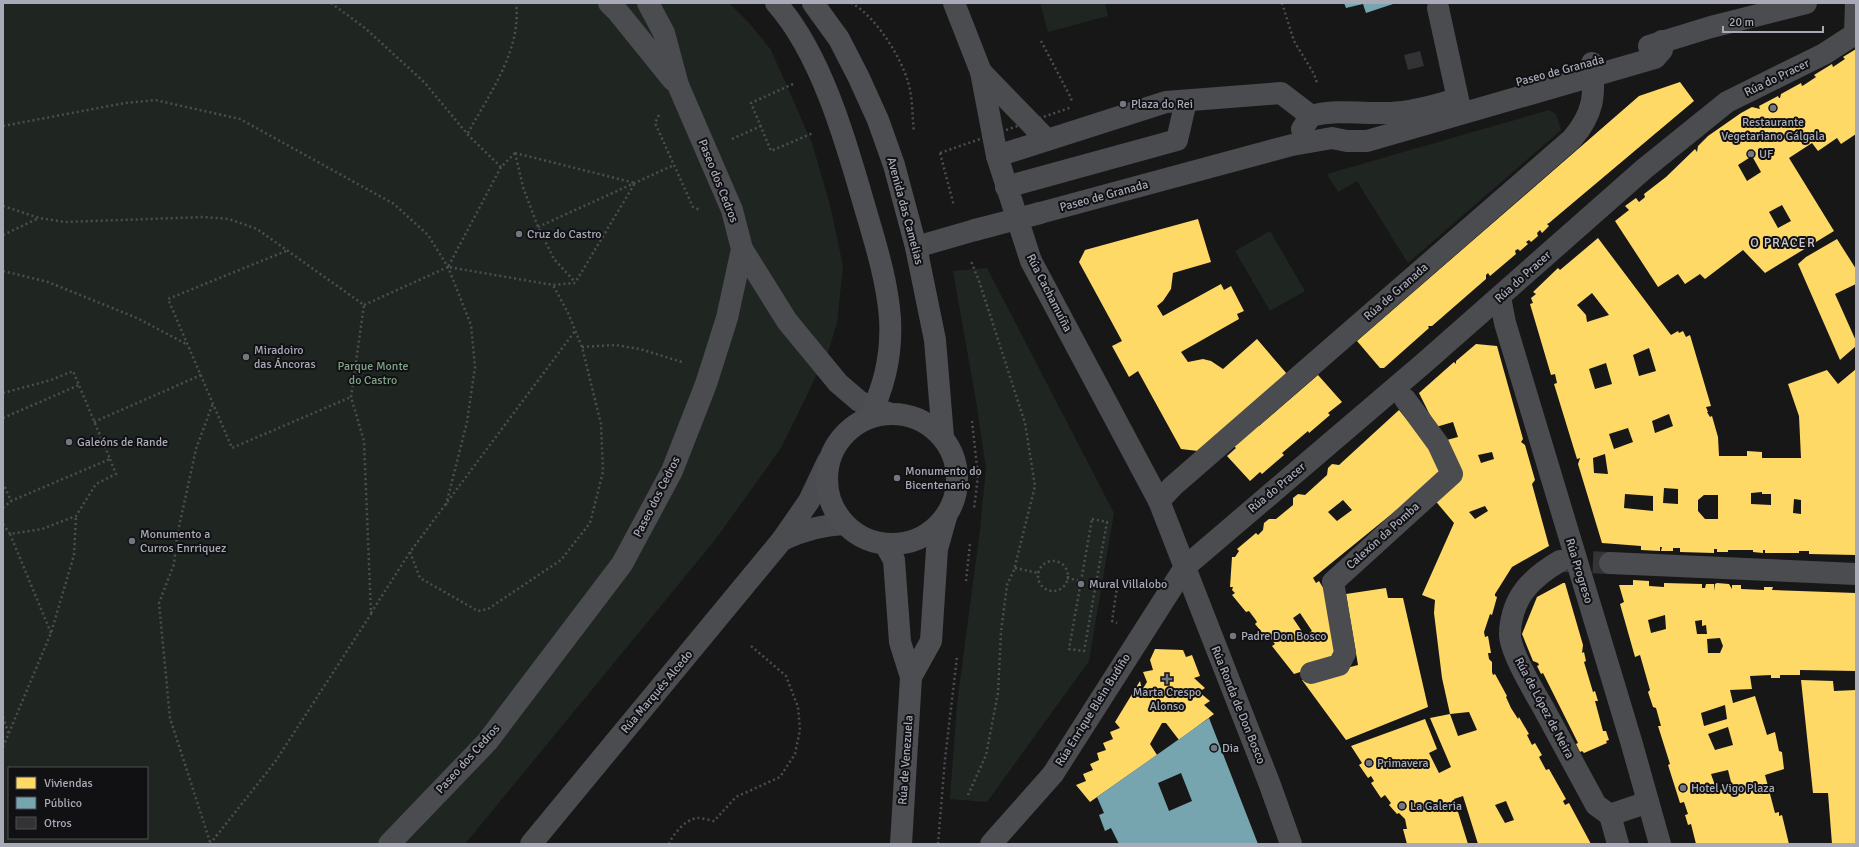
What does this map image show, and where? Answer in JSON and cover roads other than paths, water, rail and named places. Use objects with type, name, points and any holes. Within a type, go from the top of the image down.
[{"type":"main road","points":[[776,3],[787,15],[821,80],[856,176],[884,279],[890,318],[889,355],[877,413]]},
{"type":"main road","name":"Avenida das Camelias","points":[[813,3],[839,39],[859,78],[878,120],[894,165],[916,247],[935,340],[943,437]]},
{"type":"main road","points":[[877,413],[909,415],[928,424],[943,437],[954,456],[958,476],[955,497],[947,516],[935,529],[920,539],[903,544],[885,544],[870,541],[856,534],[844,524],[834,511],[828,495],[826,478],[828,461],[834,446],[843,434],[855,424],[877,413]]},
{"type":"main road","name":"Rúa de Venezuela","points":[[911,676],[931,641],[937,549],[947,516]]},
{"type":"main road","name":"Rúa de Venezuela","points":[[885,544],[894,560],[900,642],[911,676],[901,844]]},
{"type":"street","points":[[609,3],[678,85]]},
{"type":"street","points":[[648,3],[664,33],[678,85]]},
{"type":"street","name":"Rúa Cachamuíña","points":[[954,3],[981,72],[997,156],[1031,261],[1159,502],[1185,567]]},
{"type":"street","points":[[1292,145],[1310,116],[1326,112],[1390,113],[1460,106],[1593,69],[1655,58],[1662,50],[1662,42],[1711,27],[1806,3]]},
{"type":"street","name":"Rúa do Pracer","points":[[1185,567],[1500,297],[1644,169],[1727,102],[1824,54],[1855,34],[1856,3]]},
{"type":"street","points":[[1438,8],[1460,106]]},
{"type":"street","name":"Rúa de Granada","points":[[1159,502],[1179,481],[1572,139],[1583,126],[1589,113],[1595,90],[1593,69]]},
{"type":"street","points":[[981,72],[1047,140]]},
{"type":"street","name":"Paseo dos Cedros","points":[[389,844],[487,742],[622,564],[672,471],[706,384],[727,318],[742,249],[732,210],[678,85]]},
{"type":"street","points":[[997,156],[1166,102],[1281,93],[1310,116]]},
{"type":"street","points":[[1006,187],[1177,140],[1186,101]]},
{"type":"street","name":"Paseo de Granada","points":[[916,247],[1292,145],[1332,138],[1347,141],[1367,141],[1460,106]]},
{"type":"street","points":[[742,249],[787,321],[838,383],[859,401],[877,413]]},
{"type":"street","name":"Rúa Progreso","points":[[1500,297],[1505,323],[1660,844]]},
{"type":"street","name":"Calexón da Pomba","points":[[1311,673],[1339,665],[1345,653],[1333,582],[1452,474],[1438,444],[1405,399]]},
{"type":"street","name":"Rúa Marqués Alcedo","points":[[531,844],[782,540],[809,502],[828,461]]},
{"type":"street","name":"Rúa Marqués Alcedo","points":[[782,540],[810,528],[844,524]]},
{"type":"street","name":"Rúa de López de Neira","points":[[1560,562],[1539,574],[1525,588],[1514,610],[1509,634],[1518,662],[1596,806],[1610,815]]},
{"type":"street","points":[[1610,563],[1856,574]]},
{"type":"street","name":"Rúa Enrique Blein Budiño","points":[[991,844],[1053,774],[1185,567]]},
{"type":"street","name":"Rúa Ronda de Don Bosco","points":[[1185,567],[1270,785],[1291,844]]},
{"type":"street","points":[[1618,844],[1610,815],[1648,802]]},
{"type":"tunnel","points":[[1560,561],[1610,563]]},
{"type":"place","name":"Plaza do Rei","points":[[1123,104]]},
{"type":"place","name":"Restaurante Vegetariano Gálgala","points":[[1773,108]]},
{"type":"place","name":"UF","points":[[1751,154]]},
{"type":"place","name":"Cruz do Castro","points":[[519,234]]},
{"type":"place","name":"Miradoiro das Áncoras","points":[[246,357]]},
{"type":"place","name":"Galeóns de Rande","points":[[69,442]]},
{"type":"place","name":"Monumento do Bicentenario","points":[[897,478]]},
{"type":"place","name":"Monumento a Curros Enrriquez","points":[[132,541]]},
{"type":"place","name":"Mural Villalobo","points":[[1081,584]]},
{"type":"place","name":"Padre Don Bosco","points":[[1233,636]]},
{"type":"place","name":"Marta Crespo Alonso","points":[[1167,679]]},
{"type":"place","name":"Dia","points":[[1214,748]]},
{"type":"place","name":"Primavera","points":[[1369,763]]},
{"type":"place","name":"Hotel Vigo Plaza","points":[[1683,788]]},
{"type":"place","name":"La Galeria","points":[[1402,806]]},
{"type":"district","name":"O PRACER","points":[[1783,243]]},
{"type":"park label","name":"Parque Monte do Castro","points":[[373,373]]}]
